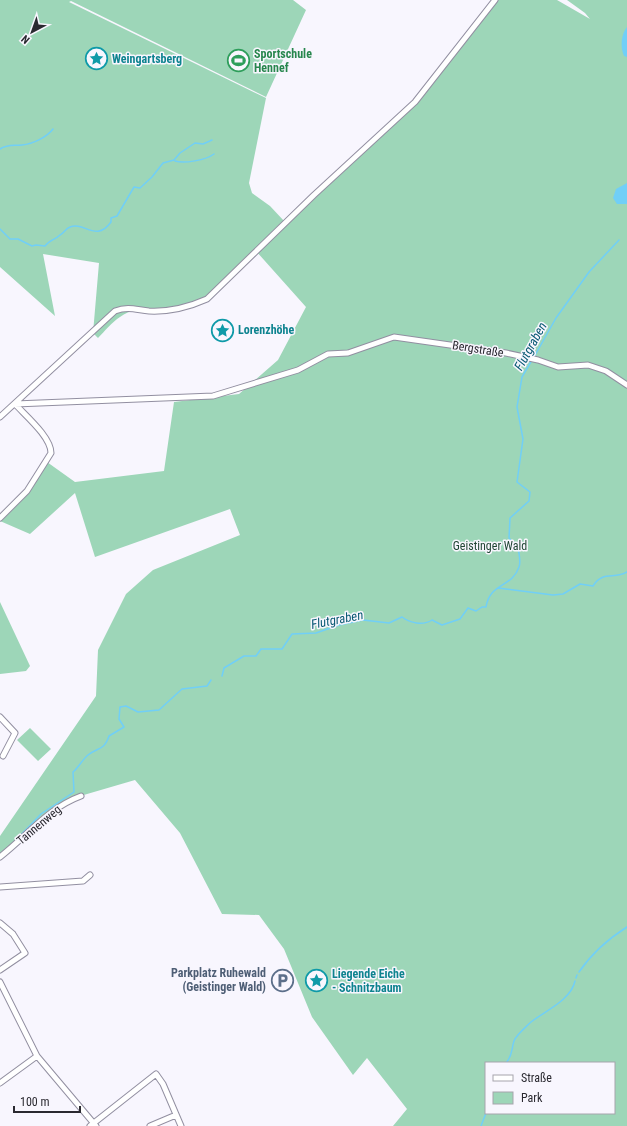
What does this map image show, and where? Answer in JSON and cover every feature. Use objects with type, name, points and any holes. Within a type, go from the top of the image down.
[{"type":"street","points":[[0,417],[115,310],[128,308],[149,311],[179,309],[193,306],[207,299],[314,195],[415,102],[495,0]]},
{"type":"street","name":"Bergstraße","points":[[15,404],[213,396],[298,370],[328,354],[348,353],[394,337],[506,353],[538,360],[558,367],[588,365],[606,371],[627,385]]},
{"type":"street","points":[[0,518],[27,491],[51,453],[52,447],[48,439],[15,404]]},
{"type":"street","points":[[0,717],[16,733],[3,756]]},
{"type":"street","name":"Tannenweg","points":[[0,857],[48,814],[71,800],[81,796]]},
{"type":"street","points":[[0,887],[83,880],[90,875]]},
{"type":"street","points":[[0,923],[13,934],[25,953],[0,970]]},
{"type":"street","points":[[0,982],[37,1056],[93,1125],[156,1074],[163,1084],[181,1126]]},
{"type":"street","points":[[0,1083],[37,1056]]},
{"type":"street","points":[[150,1126],[176,1115]]},
{"type":"green space","name":"Geistinger Wald","points":[[0,0],[293,0],[306,10],[266,97],[71,1],[69,2],[266,98],[249,183],[252,193],[270,206],[285,222],[415,102],[495,0],[557,0],[590,19],[585,13],[567,0],[627,0],[627,1126],[393,1126],[407,1109],[367,1058],[353,1075],[312,1017],[284,949],[259,915],[222,914],[180,833],[135,780],[70,799],[0,857],[0,836],[96,696],[98,650],[126,594],[153,570],[240,535],[230,509],[95,557],[75,493],[30,534],[0,521],[0,517],[27,491],[47,462],[75,482],[164,471],[174,402],[239,394],[278,360],[306,307],[256,251],[225,282],[199,303],[173,309],[136,310],[114,321],[98,338],[93,333],[99,263],[43,254],[55,316],[0,267]]},
{"type":"green space","points":[[0,602],[30,666],[26,671],[0,674]]},
{"type":"green space","points":[[30,728],[51,749],[38,761],[17,740]]},
{"type":"water","points":[[627,27],[627,57],[624,56],[623,52],[622,37]]},
{"type":"water","points":[[627,183],[627,204],[617,204],[613,198],[616,189]]},
{"type":"waterway","points":[[0,149],[3,147],[35,142],[47,135],[53,129]]},
{"type":"waterway","points":[[0,229],[10,239],[18,239],[32,246],[45,246],[48,242],[58,237],[70,227],[75,226],[100,231],[106,228],[111,222],[111,218],[117,216],[134,187],[140,188],[152,177],[163,163],[174,160],[180,153],[195,143],[203,144],[212,140]]},
{"type":"waterway","points":[[175,161],[195,161],[214,154]]},
{"type":"waterway","name":"Flutgraben","points":[[534,357],[556,318],[589,272],[619,240]]},
{"type":"waterway","name":"Flutgraben","points":[[222,676],[224,668],[244,656],[256,656],[261,649],[282,649],[292,634],[316,633],[339,625],[363,620],[389,623],[402,617],[417,623],[425,623],[432,620],[442,625],[460,619],[468,608],[476,611],[482,607],[486,607],[488,599],[492,593],[511,579],[516,574],[520,565],[518,548],[509,538],[510,518],[529,501],[530,492],[517,482],[523,439],[517,407],[522,377],[532,360]]},
{"type":"waterway","points":[[498,588],[553,595],[563,594],[580,584],[593,586],[601,578],[627,572]]},
{"type":"waterway","name":"Flutgraben","points":[[13,843],[41,814],[74,792],[73,772],[88,755],[103,746],[109,736],[124,727],[119,719],[120,707],[126,706],[138,712],[159,710],[182,689],[207,686],[211,680]]},
{"type":"waterway","points":[[579,972],[601,947],[613,936],[627,927]]},
{"type":"waterway","points":[[507,1062],[511,1055],[514,1041],[521,1031],[563,999],[573,988],[575,981]]},
{"type":"waterway","points":[[481,1126],[486,1114]]},
{"type":"place","name":"Weingartsberg","points":[[96,59]]},
{"type":"place","name":"Sportschule Hennef","points":[[238,61]]},
{"type":"place","name":"Lorenzhöhe","points":[[222,330]]},
{"type":"place","name":"Parkplatz Ruhewald (Geistinger Wald)","points":[[282,980]]},
{"type":"place","name":"Liegende Eiche - Schnitzbaum","points":[[317,981]]}]
